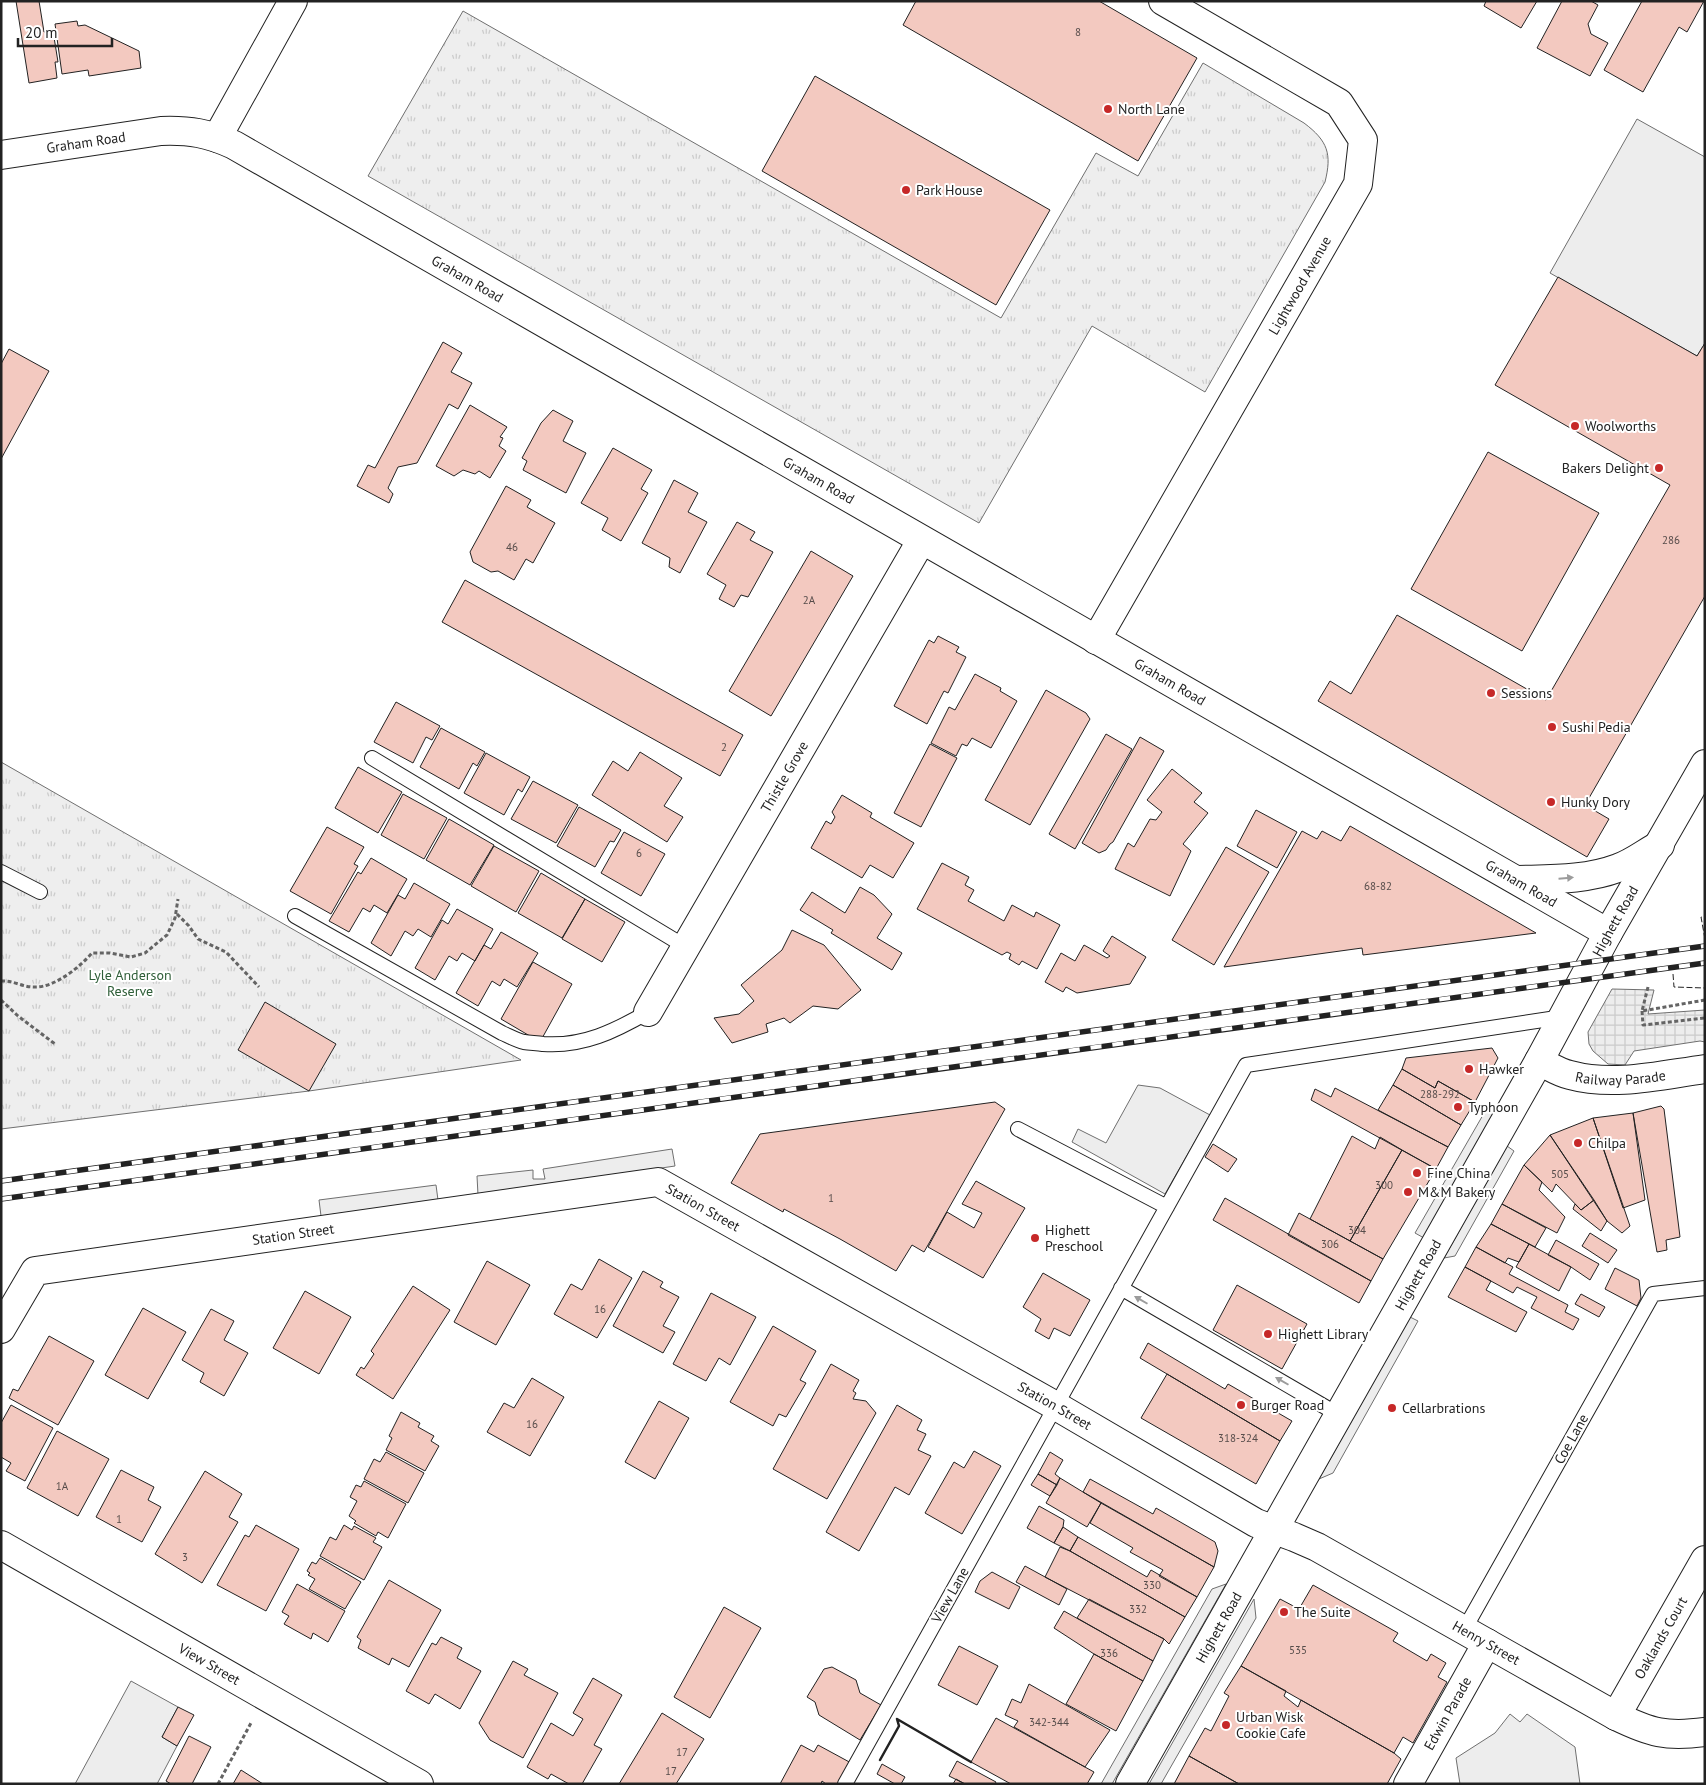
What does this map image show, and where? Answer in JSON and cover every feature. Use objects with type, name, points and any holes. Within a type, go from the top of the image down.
[{"type":"street","points":[[217,138],[293,1]]},
{"type":"street","name":"Lightwood Avenue","points":[[1096,640],[1358,184],[1363,140],[1339,103],[1163,1]]},
{"type":"street","name":"Graham Road","points":[[1,155],[162,131],[185,130],[217,138],[243,150],[1608,933]]},
{"type":"street","name":"Thistle Grove","points":[[648,1012],[922,541]]},
{"type":"street","name":"Highett Road","points":[[1130,1784],[1539,1061],[1608,933],[1705,764]]},
{"type":"street","points":[[1518,880],[1590,876],[1620,867],[1660,845]]},
{"type":"street","name":"Railway Parade","points":[[1539,1061],[1568,1075],[1596,1081],[1630,1080],[1705,1069]]},
{"type":"street","name":"Station Street","points":[[1,1329],[35,1270],[658,1182],[1056,1406],[1256,1524],[1274,1530]]},
{"type":"street","name":"Henry Street","points":[[1274,1530],[1317,1547],[1616,1716],[1637,1726],[1664,1735],[1705,1732]]},
{"type":"street","name":"View Street","points":[[1,1545],[418,1784]]},
{"type":"street","name":"Oaklands Court","points":[[1616,1716],[1705,1560]]},
{"type":"street","name":"Edwin Parade","points":[[1408,1784],[1487,1643]]},
{"type":"lane","points":[[372,758],[686,947]]},
{"type":"lane","points":[[1,872],[40,892]]},
{"type":"lane","points":[[296,916],[502,1033],[524,1042],[574,1043],[598,1038],[619,1029],[648,1012]]},
{"type":"lane","name":"View Lane","points":[[845,1784],[1246,1065],[1563,1017]]},
{"type":"lane","points":[[1018,1129],[1167,1207]]},
{"type":"lane","points":[[1122,1288],[1339,1415]]},
{"type":"lane","name":"Coe Lane","points":[[1464,1630],[1653,1294],[1705,1288]]},
{"type":"path","points":[[1,981],[36,987],[58,980],[82,964],[92,953],[110,952],[131,956],[145,953],[167,934],[176,913],[178,899]]},
{"type":"path","points":[[176,913],[189,926],[198,939],[226,952],[259,987]]},
{"type":"path","points":[[1648,987],[1642,1010],[1643,1026],[1705,1018]]},
{"type":"path","points":[[1,1000],[18,1016],[55,1044]]},
{"type":"path","points":[[1642,1010],[1705,1000]]},
{"type":"path","points":[[218,1784],[265,1696]]},
{"type":"green space","points":[[463,11],[1001,318],[1096,153],[1138,176],[1203,63],[1304,123],[1312,130],[1323,142],[1326,149],[1328,156],[1327,172],[1325,182],[1205,392],[1092,326],[979,523],[368,176]]},
{"type":"green space","name":"Lyle Anderson Reserve","points":[[1,762],[521,1060],[309,1091],[1,1129]]},
{"type":"shaded area","points":[[1637,119],[1705,157],[1705,343],[1697,356],[1550,273]]},
{"type":"shaded area","points":[[1612,989],[1654,990],[1648,1014],[1705,1010],[1705,1042],[1700,1041],[1634,1051],[1625,1065],[1608,1064],[1593,1051],[1589,1044],[1588,1032]]},
{"type":"shaded area","points":[[1138,1085],[1160,1088],[1210,1115],[1165,1194],[1072,1142],[1078,1129],[1106,1143]]},
{"type":"shaded area","points":[[1487,1108],[1495,1112],[1424,1238],[1415,1233]]},
{"type":"shaded area","points":[[1507,1146],[1514,1151],[1455,1256],[1444,1258]]},
{"type":"shaded area","points":[[672,1149],[675,1166],[478,1195],[477,1176],[533,1170],[533,1179],[545,1179],[543,1169]]},
{"type":"shaded area","points":[[436,1185],[438,1200],[321,1216],[319,1200]]},
{"type":"shaded area","points":[[1410,1317],[1418,1321],[1333,1473],[1319,1479]]},
{"type":"shaded area","points":[[1226,1584],[1112,1784],[1101,1784],[1212,1589]]},
{"type":"shaded area","points":[[1254,1599],[1256,1618],[1161,1784],[1149,1784]]},
{"type":"shaded area","points":[[131,1681],[178,1707],[162,1737],[177,1746],[157,1784],[75,1784]]},
{"type":"shaded area","points":[[1510,1714],[1520,1722],[1527,1714],[1575,1747],[1580,1784],[1460,1784],[1456,1758],[1495,1733]]},
{"type":"building","points":[[16,1],[39,1],[44,32],[53,31],[58,62],[55,62],[57,78],[29,83]]},
{"type":"building","name":"North Lane","points":[[916,1],[1099,1],[1197,58],[1138,161],[903,25]]},
{"type":"building","points":[[1486,1],[1537,1],[1521,28],[1484,6]]},
{"type":"building","points":[[1562,1],[1591,1],[1598,5],[1588,24],[1591,34],[1608,43],[1590,76],[1537,48]]},
{"type":"building","points":[[1642,1],[1704,1],[1687,32],[1679,27],[1643,92],[1604,70]]},
{"type":"building","points":[[77,21],[78,26],[85,25],[139,51],[141,68],[89,76],[88,70],[62,74],[55,24]]},
{"type":"building","name":"Park House","points":[[815,76],[1050,210],[996,305],[762,171]]},
{"type":"building","points":[[1558,277],[1697,356],[1705,343],[1705,596],[1585,805],[1609,819],[1587,857],[1318,701],[1330,681],[1351,694],[1397,615],[1546,700],[1670,485],[1495,385]]},
{"type":"building","points":[[443,342],[462,353],[451,372],[472,383],[458,409],[449,404],[417,463],[398,467],[388,488],[393,494],[389,503],[357,486],[368,465],[375,468]]},
{"type":"building","points":[[9,349],[49,371],[1,459],[1,364]]},
{"type":"building","points":[[470,405],[507,427],[500,437],[503,438],[499,446],[506,451],[490,478],[479,471],[475,474],[463,470],[454,476],[436,466]]},
{"type":"building","points":[[553,410],[573,421],[563,441],[586,453],[566,493],[523,470],[527,461],[522,458],[541,423]]},
{"type":"building","points":[[613,448],[652,470],[641,489],[648,493],[621,541],[602,530],[608,518],[581,503]]},
{"type":"building","points":[[1488,452],[1599,513],[1522,651],[1411,589]]},
{"type":"building","points":[[674,480],[698,493],[688,512],[707,522],[680,573],[669,567],[670,558],[642,543]]},
{"type":"building","points":[[506,486],[531,500],[527,507],[555,523],[533,563],[526,559],[514,580],[498,571],[491,572],[473,562],[470,552]]},
{"type":"building","points":[[737,522],[755,532],[750,540],[773,552],[748,597],[741,595],[734,607],[719,599],[726,585],[707,574]]},
{"type":"building","points":[[811,551],[853,576],[771,716],[729,691]]},
{"type":"building","points":[[465,580],[743,735],[720,776],[442,622]]},
{"type":"building","points":[[938,636],[959,647],[956,652],[966,657],[948,693],[944,691],[927,724],[894,706],[929,640],[934,643]]},
{"type":"building","points":[[975,674],[1001,688],[1000,691],[1017,701],[991,748],[972,738],[967,746],[962,744],[956,756],[931,743],[949,707],[955,710]]},
{"type":"building","points":[[1046,690],[1086,713],[1090,719],[1030,825],[985,800]]},
{"type":"building","points":[[396,702],[440,726],[432,740],[426,737],[413,763],[374,742]]},
{"type":"building","points":[[441,728],[485,752],[477,766],[473,763],[459,789],[420,767]]},
{"type":"building","points":[[1106,734],[1132,749],[1075,849],[1049,834]]},
{"type":"building","points":[[1140,737],[1164,751],[1113,842],[1106,850],[1099,853],[1082,843]]},
{"type":"building","points":[[930,744],[957,758],[921,827],[894,813]]},
{"type":"building","points":[[640,752],[682,778],[664,806],[683,817],[667,842],[592,795],[613,761],[628,771]]},
{"type":"building","points":[[486,753],[530,777],[522,792],[518,789],[504,815],[464,793]]},
{"type":"building","points":[[358,767],[402,792],[378,833],[335,808]]},
{"type":"building","points":[[1172,769],[1202,793],[1194,802],[1208,813],[1183,844],[1191,851],[1170,896],[1115,869],[1128,843],[1134,847],[1150,819],[1156,820],[1162,812],[1147,800]]},
{"type":"building","points":[[533,781],[578,805],[556,843],[511,819]]},
{"type":"building","points":[[403,794],[447,818],[424,859],[381,835]]},
{"type":"building","points":[[842,795],[872,813],[870,817],[914,843],[893,878],[870,865],[862,878],[811,848],[826,821],[831,824],[835,817],[832,812]]},
{"type":"building","points":[[579,807],[621,830],[614,842],[610,841],[595,867],[557,846]]},
{"type":"building","points":[[1256,810],[1297,832],[1277,868],[1237,846]]},
{"type":"building","points":[[449,819],[494,845],[470,885],[426,860]]},
{"type":"building","points":[[1350,826],[1536,933],[1363,955],[1362,948],[1224,967],[1302,831],[1317,839],[1322,831],[1341,841]]},
{"type":"building","points":[[327,827],[364,847],[354,864],[358,866],[331,914],[290,891]]},
{"type":"building","points":[[624,832],[665,854],[641,896],[601,873]]},
{"type":"building","points":[[494,846],[539,871],[516,912],[471,886]]},
{"type":"building","points":[[1226,847],[1269,872],[1214,965],[1172,940]]},
{"type":"building","points":[[371,858],[407,879],[387,913],[374,905],[370,912],[363,908],[349,932],[329,921],[358,872],[361,874]]},
{"type":"building","points":[[942,863],[969,877],[965,885],[974,890],[968,901],[1004,921],[1012,905],[1034,917],[1036,912],[1060,925],[1037,969],[1022,961],[1019,965],[1009,959],[1011,954],[1007,952],[1002,955],[917,909]]},
{"type":"building","points":[[541,873],[585,899],[562,938],[518,913]]},
{"type":"building","points":[[414,883],[450,904],[431,937],[418,929],[413,936],[405,931],[391,956],[371,943],[398,895],[405,899]]},
{"type":"building","points":[[860,887],[874,895],[892,914],[877,938],[902,953],[892,970],[831,933],[833,930],[800,910],[812,892],[845,913]]},
{"type":"building","points":[[585,899],[625,922],[602,962],[562,939]]},
{"type":"building","points":[[457,909],[493,929],[475,961],[462,953],[457,961],[449,956],[435,980],[415,968],[442,920],[448,924]]},
{"type":"building","points":[[792,930],[824,945],[861,990],[838,1009],[813,1006],[790,1023],[784,1018],[766,1024],[768,1032],[732,1043],[714,1018],[739,1014],[754,1001],[741,985],[782,950]]},
{"type":"building","points":[[501,932],[538,953],[517,987],[504,979],[500,986],[492,981],[478,1006],[456,993],[484,945],[491,949]]},
{"type":"building","points":[[1112,936],[1146,957],[1130,984],[1077,993],[1066,987],[1063,992],[1045,982],[1061,953],[1075,961],[1084,945],[1107,958],[1110,956],[1103,951]]},
{"type":"building","points":[[533,962],[572,984],[540,1042],[501,1019]]},
{"type":"building","points":[[265,1002],[336,1044],[309,1091],[238,1050]]},
{"type":"building","points":[[1492,1048],[1498,1058],[1475,1102],[1438,1081],[1435,1088],[1402,1069],[1406,1058]]},
{"type":"building","points":[[1402,1069],[1435,1088],[1438,1081],[1475,1102],[1461,1125],[1393,1085]]},
{"type":"building","points":[[1393,1085],[1461,1125],[1448,1147],[1378,1110]]},
{"type":"building","points":[[1335,1088],[1448,1147],[1436,1169],[1311,1100],[1315,1089],[1331,1097]]},
{"type":"building","points":[[995,1102],[1005,1109],[924,1252],[912,1245],[896,1271],[784,1209],[783,1212],[731,1183],[760,1134]]},
{"type":"building","points":[[1661,1106],[1664,1109],[1680,1237],[1666,1240],[1667,1250],[1657,1252],[1633,1113]]},
{"type":"building","points":[[1633,1113],[1645,1200],[1623,1208],[1593,1118]]},
{"type":"building","points":[[1593,1118],[1630,1226],[1622,1233],[1607,1221],[1550,1135]]},
{"type":"building","points":[[1550,1135],[1594,1200],[1581,1210],[1556,1184],[1552,1192],[1524,1165]]},
{"type":"building","points":[[1352,1136],[1375,1149],[1380,1137],[1402,1150],[1350,1241],[1310,1219]]},
{"type":"building","points":[[1213,1144],[1237,1159],[1228,1172],[1205,1157]]},
{"type":"building","points":[[1402,1150],[1436,1169],[1383,1259],[1350,1241]]},
{"type":"building","points":[[1524,1165],[1542,1182],[1539,1190],[1565,1217],[1557,1233],[1502,1204]]},
{"type":"building","points":[[976,1181],[1025,1208],[983,1278],[928,1247],[947,1212],[974,1228],[982,1213],[962,1204]]},
{"type":"building","points":[[1225,1198],[1371,1281],[1359,1303],[1213,1220]]},
{"type":"building","points":[[1594,1200],[1607,1221],[1601,1231],[1573,1209],[1575,1204],[1581,1210]]},
{"type":"building","points":[[1502,1204],[1546,1228],[1535,1247],[1491,1224]]},
{"type":"building","points":[[1299,1213],[1383,1259],[1371,1281],[1288,1235]]},
{"type":"building","points":[[1491,1224],[1529,1244],[1519,1262],[1508,1258],[1505,1263],[1476,1247]]},
{"type":"building","points":[[1590,1233],[1617,1250],[1608,1263],[1582,1246]]},
{"type":"building","points":[[1556,1240],[1599,1264],[1590,1280],[1548,1255]]},
{"type":"building","points":[[1529,1244],[1571,1267],[1559,1291],[1516,1267]]},
{"type":"building","points":[[1476,1247],[1513,1267],[1509,1274],[1568,1305],[1565,1312],[1579,1319],[1573,1330],[1531,1308],[1537,1297],[1517,1287],[1513,1293],[1465,1267]]},
{"type":"building","points":[[599,1259],[632,1278],[597,1338],[554,1314],[571,1284],[582,1290]]},
{"type":"building","points":[[487,1261],[530,1285],[496,1345],[454,1322]]},
{"type":"building","points":[[1465,1267],[1491,1281],[1486,1290],[1527,1312],[1516,1332],[1448,1297]]},
{"type":"building","points":[[1615,1268],[1639,1280],[1641,1298],[1637,1306],[1605,1289]]},
{"type":"building","points":[[643,1271],[663,1282],[660,1287],[679,1297],[663,1326],[675,1332],[663,1353],[613,1326]]},
{"type":"building","points":[[1043,1273],[1090,1300],[1070,1336],[1054,1328],[1049,1339],[1035,1331],[1041,1319],[1023,1307]]},
{"type":"building","points":[[1237,1285],[1307,1324],[1282,1369],[1213,1330]]},
{"type":"building","points":[[413,1286],[450,1310],[393,1399],[356,1375],[361,1367],[364,1369],[374,1354],[371,1351]]},
{"type":"building","points":[[305,1291],[351,1317],[319,1374],[273,1348]]},
{"type":"building","points":[[711,1293],[756,1317],[730,1365],[719,1358],[706,1381],[673,1364]]},
{"type":"building","points":[[1581,1294],[1605,1307],[1599,1317],[1575,1304]]},
{"type":"building","points":[[143,1308],[186,1332],[148,1399],[105,1375]]},
{"type":"building","points":[[211,1309],[234,1321],[224,1340],[248,1353],[224,1396],[200,1382],[204,1373],[182,1360]]},
{"type":"building","points":[[773,1326],[816,1351],[800,1380],[806,1383],[786,1417],[779,1414],[773,1426],[730,1402]]},
{"type":"building","points":[[49,1336],[94,1361],[58,1425],[9,1398],[13,1389],[18,1391]]},
{"type":"building","name":"Burger Road","points":[[1148,1343],[1225,1389],[1228,1384],[1292,1421],[1280,1441],[1140,1358]]},
{"type":"building","points":[[831,1364],[859,1380],[853,1391],[856,1393],[853,1399],[866,1401],[876,1413],[827,1499],[773,1469]]},
{"type":"building","points":[[1167,1374],[1280,1441],[1256,1484],[1141,1418]]},
{"type":"building","points":[[532,1378],[564,1397],[530,1456],[487,1432],[504,1403],[514,1408]]},
{"type":"building","points":[[659,1401],[689,1418],[655,1479],[625,1462]]},
{"type":"building","points":[[11,1405],[53,1428],[25,1481],[6,1471],[11,1463],[1,1457],[1,1423]]},
{"type":"building","points":[[897,1405],[922,1420],[917,1430],[926,1434],[918,1450],[931,1456],[909,1495],[895,1487],[859,1551],[826,1532]]},
{"type":"building","points":[[401,1412],[420,1423],[418,1427],[434,1436],[431,1441],[439,1446],[425,1471],[386,1450],[392,1438],[389,1436]]},
{"type":"building","points":[[57,1431],[109,1459],[78,1516],[27,1488]]},
{"type":"building","points":[[974,1451],[1001,1466],[962,1534],[925,1513],[954,1462],[964,1468]]},
{"type":"building","points":[[386,1452],[424,1473],[408,1503],[364,1479],[374,1459],[380,1462]]},
{"type":"building","points":[[1050,1452],[1063,1460],[1055,1474],[1060,1478],[1057,1485],[1038,1474]]},
{"type":"building","points":[[121,1470],[154,1487],[148,1500],[161,1507],[142,1542],[96,1517]]},
{"type":"building","points":[[205,1471],[242,1494],[229,1517],[238,1522],[202,1583],[155,1554]]},
{"type":"building","points":[[1038,1474],[1057,1485],[1050,1496],[1031,1485]]},
{"type":"building","points":[[1060,1478],[1101,1503],[1087,1527],[1046,1503]]},
{"type":"building","points":[[1090,1479],[1153,1514],[1156,1508],[1215,1542],[1218,1551],[1214,1567],[1083,1492]]},
{"type":"building","points":[[364,1481],[406,1504],[388,1538],[378,1532],[376,1536],[354,1523],[356,1521],[349,1516],[357,1501],[350,1497],[356,1485],[361,1487]]},
{"type":"building","points":[[1101,1503],[1214,1567],[1197,1597],[1159,1576],[1163,1570],[1130,1552],[1133,1548],[1090,1523]]},
{"type":"building","points":[[1039,1506],[1064,1520],[1063,1527],[1054,1543],[1027,1528]]},
{"type":"building","points":[[256,1525],[299,1549],[266,1611],[217,1585],[245,1535],[249,1537]]},
{"type":"building","points":[[344,1525],[352,1530],[354,1526],[376,1538],[373,1542],[382,1547],[364,1580],[320,1556],[330,1537],[336,1540]]},
{"type":"building","points":[[1063,1527],[1078,1537],[1070,1551],[1054,1543]]},
{"type":"building","points":[[1078,1537],[1147,1577],[1151,1570],[1197,1597],[1185,1617],[1070,1551]]},
{"type":"building","points":[[1060,1547],[1185,1617],[1169,1644],[1164,1639],[1045,1577]]},
{"type":"building","points":[[320,1558],[361,1582],[345,1609],[309,1589],[315,1579],[308,1575],[310,1573],[307,1571],[312,1562],[316,1564]]},
{"type":"building","points":[[1025,1566],[1067,1589],[1059,1605],[1016,1582]]},
{"type":"building","points":[[992,1572],[1020,1587],[1009,1609],[975,1592],[980,1581]]},
{"type":"building","points":[[389,1580],[441,1610],[409,1667],[392,1658],[389,1665],[358,1648],[361,1640],[357,1637]]},
{"type":"building","points":[[297,1584],[345,1611],[328,1642],[313,1633],[311,1639],[284,1624],[289,1616],[282,1612]]},
{"type":"building","points":[[1313,1585],[1398,1633],[1393,1641],[1427,1661],[1431,1654],[1446,1663],[1438,1677],[1447,1682],[1413,1743],[1403,1737],[1394,1753],[1241,1666],[1280,1599],[1299,1609]]},
{"type":"building","points":[[1089,1599],[1164,1639],[1153,1661],[1077,1618]]},
{"type":"building","points":[[724,1607],[761,1628],[710,1718],[674,1697]]},
{"type":"building","points":[[1064,1611],[1153,1661],[1143,1681],[1094,1654],[1054,1628]]},
{"type":"building","points":[[441,1637],[462,1648],[457,1658],[481,1671],[460,1709],[435,1694],[429,1704],[406,1691],[432,1643],[436,1645]]},
{"type":"building","points":[[959,1646],[998,1666],[977,1705],[938,1685]]},
{"type":"building","points":[[1094,1654],[1143,1681],[1116,1731],[1066,1704]]},
{"type":"building","points":[[513,1661],[528,1669],[524,1675],[558,1693],[523,1758],[490,1740],[479,1723]]},
{"type":"building","points":[[1241,1666],[1286,1691],[1284,1696],[1298,1707],[1301,1700],[1394,1753],[1401,1759],[1387,1784],[1239,1784],[1189,1756],[1205,1728],[1211,1731],[1229,1696],[1224,1693]]},
{"type":"building","points":[[832,1667],[856,1680],[860,1693],[881,1705],[860,1740],[819,1715],[815,1702],[807,1697],[824,1669]]},
{"type":"building","points":[[593,1678],[622,1695],[594,1745],[602,1749],[582,1784],[569,1784],[551,1774],[548,1779],[527,1767],[551,1723],[573,1736],[583,1719],[573,1713]]},
{"type":"building","points":[[1029,1684],[1110,1730],[1085,1767],[1014,1727],[1018,1721],[1005,1715],[1012,1699],[1021,1703]]},
{"type":"building","points":[[178,1707],[194,1715],[177,1746],[162,1737]]},
{"type":"building","points":[[662,1713],[704,1739],[676,1784],[619,1784]]},
{"type":"building","points":[[996,1718],[1094,1772],[1087,1784],[1011,1784],[971,1762]]},
{"type":"building","points":[[189,1736],[211,1747],[192,1784],[171,1784],[166,1781]]},
{"type":"building","points":[[801,1745],[814,1752],[818,1745],[853,1764],[842,1784],[826,1784],[822,1781],[821,1784],[780,1784]]},
{"type":"building","points":[[1189,1756],[1239,1784],[1174,1784]]},
{"type":"building","points":[[957,1761],[996,1782],[995,1784],[965,1784],[949,1776]]},
{"type":"building","points":[[882,1764],[905,1777],[901,1784],[895,1784],[877,1774]]},
{"type":"building","points":[[241,1770],[263,1784],[233,1784]]},
{"type":"building","points":[[956,1779],[965,1784],[953,1784]]},
{"type":"railway","points":[[1,1181],[1705,946]]},
{"type":"railway","points":[[1,1199],[1705,963]]},
{"type":"fence","points":[[1705,917],[1701,917],[1705,939]]},
{"type":"fence","points":[[1673,974],[1674,987],[1705,988]]},
{"type":"wall","points":[[880,1760],[899,1726],[897,1719],[971,1762]]},
{"type":"place","name":"North Lane","points":[[1108,109]]},
{"type":"place","name":"Park House","points":[[906,190]]},
{"type":"place","name":"Woolworths","points":[[1575,426]]},
{"type":"place","name":"Bakers Delight","points":[[1659,468]]},
{"type":"place","name":"Sessions","points":[[1491,693]]},
{"type":"place","name":"Sushi Pedia","points":[[1552,727]]},
{"type":"place","name":"Hunky Dory","points":[[1551,802]]},
{"type":"place","name":"Hawker","points":[[1469,1069]]},
{"type":"place","name":"Typhoon","points":[[1458,1107]]},
{"type":"place","name":"Chilpa","points":[[1578,1143]]},
{"type":"place","name":"Fine China","points":[[1417,1173]]},
{"type":"place","name":"M&M Bakery","points":[[1408,1192]]},
{"type":"place","name":"Highett Preschool","points":[[1035,1238]]},
{"type":"place","name":"Highett Library","points":[[1268,1334]]},
{"type":"place","name":"Burger Road","points":[[1241,1405]]},
{"type":"place","name":"Cellarbrations","points":[[1392,1408]]},
{"type":"place","name":"The Suite","points":[[1284,1612]]},
{"type":"place","name":"Urban Wisk Cookie Cafe","points":[[1226,1725]]}]
